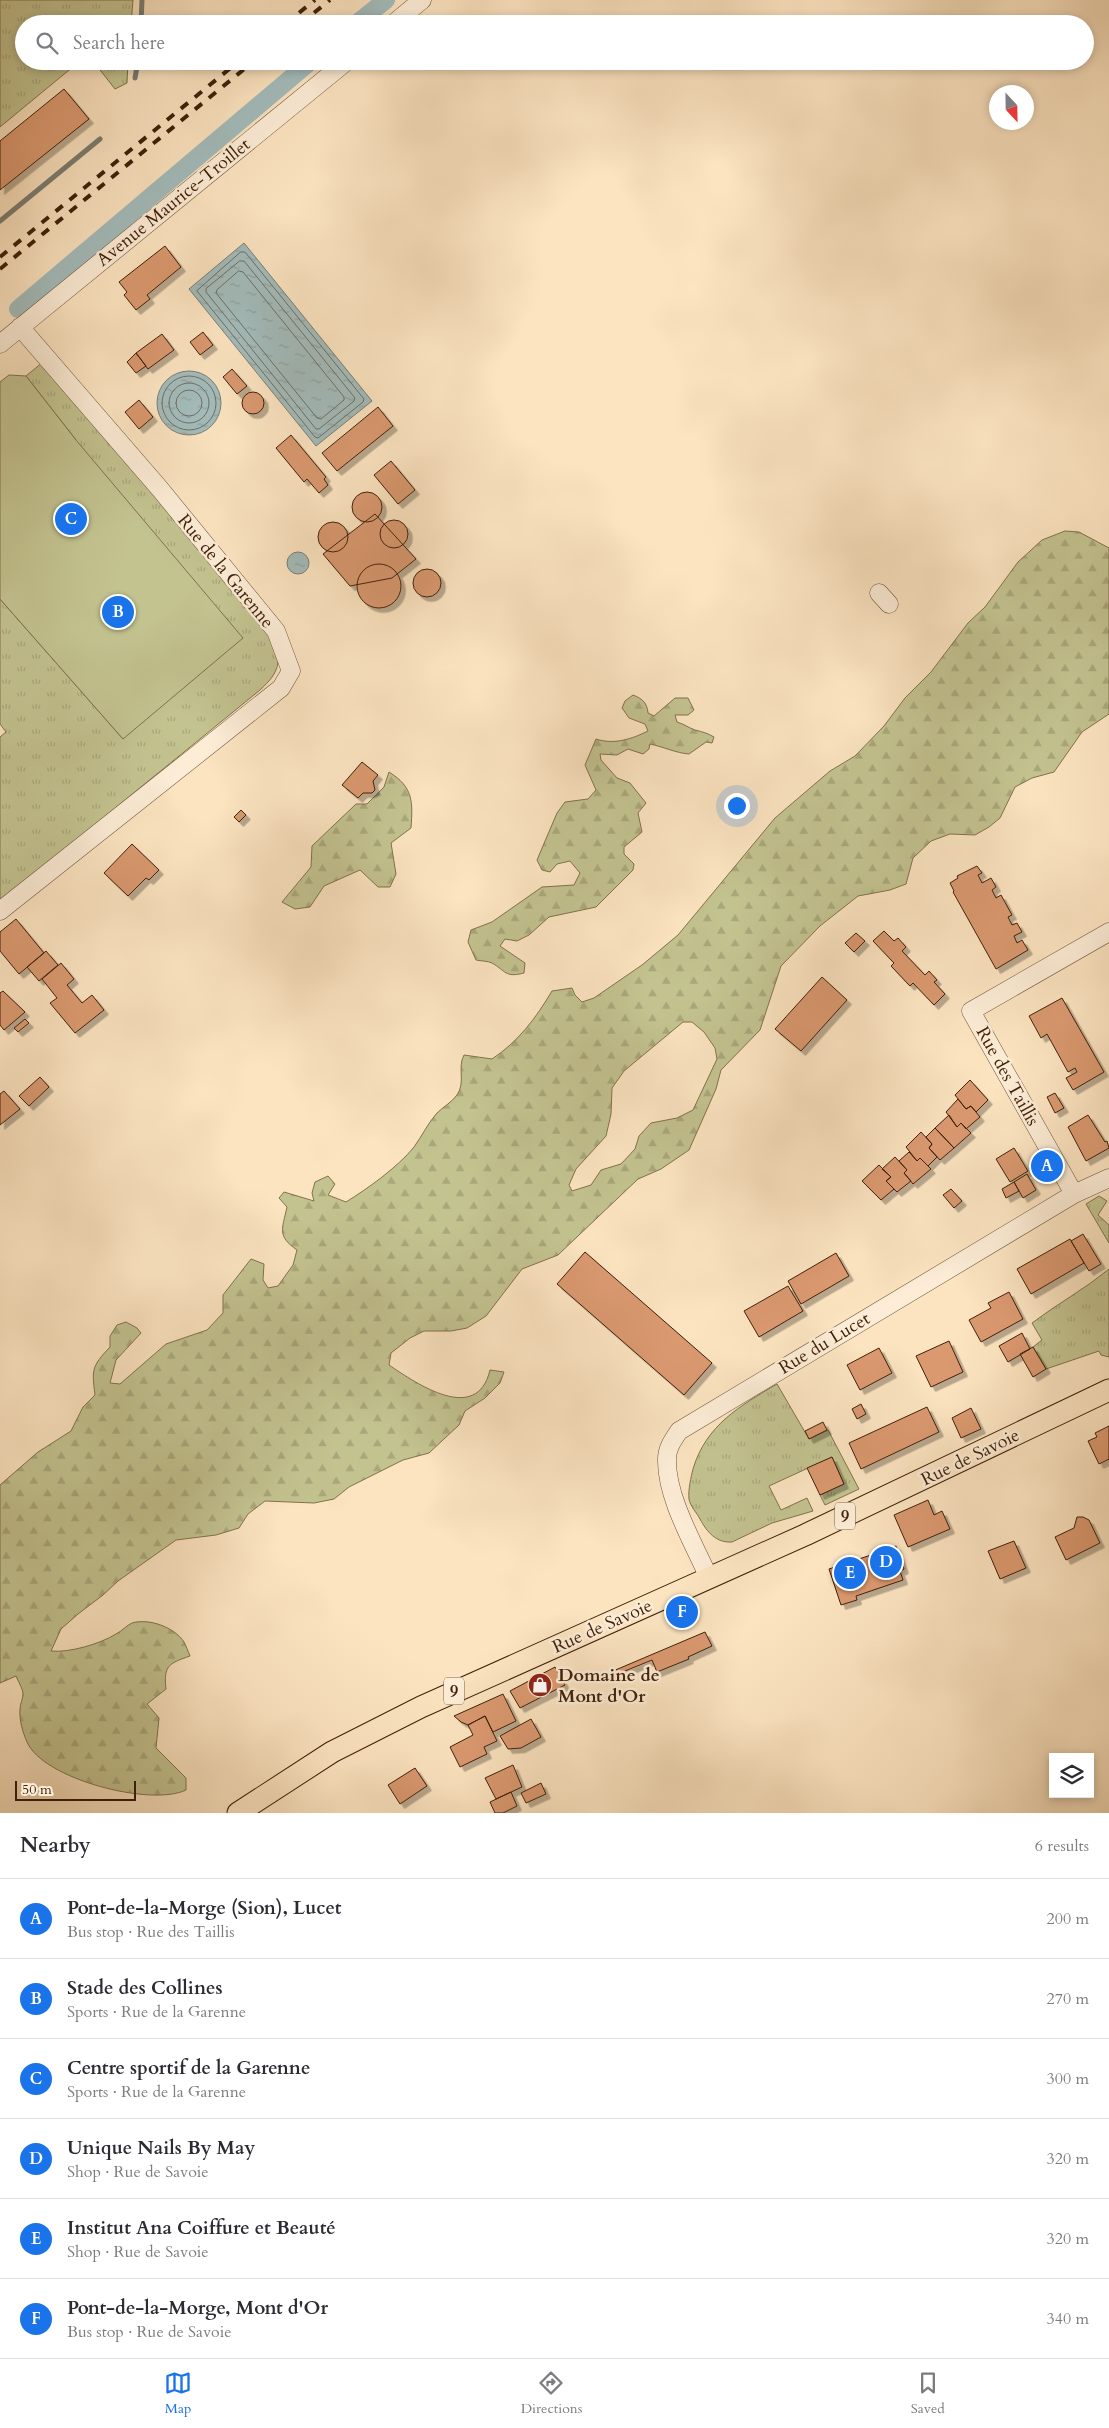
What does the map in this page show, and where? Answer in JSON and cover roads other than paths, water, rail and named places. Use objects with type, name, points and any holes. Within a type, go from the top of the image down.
[{"type":"main road","name":"Rue de Savoie","points":[[238,1813],[332,1752],[420,1707],[883,1499],[1109,1390]]},
{"type":"street","points":[[404,15],[422,0]]},
{"type":"street","name":"Avenue Maurice-Troillet","points":[[0,344],[336,70]]},
{"type":"street","name":"Rue de la Garenne","points":[[0,911],[281,688],[291,671],[276,631],[160,489],[20,327]]},
{"type":"street","name":"Rue des Taillis","points":[[1074,1194],[971,1011],[1109,932]]},
{"type":"street","name":"Rue du Lucet","points":[[709,1578],[675,1501],[670,1485],[667,1459],[670,1445],[679,1431],[1074,1194],[1108,1182]]},
{"type":"water","points":[[244,243],[372,401],[316,446],[189,289]]},
{"type":"water","points":[[189,371],[207,377],[215,385],[221,403],[215,421],[207,429],[189,435],[171,429],[163,421],[157,403],[163,385],[171,377]]},
{"type":"water","points":[[298,552],[306,555],[309,563],[306,571],[298,574],[290,571],[287,563],[290,555]]},
{"type":"waterway","points":[[141,15],[142,0]]},
{"type":"waterway","points":[[367,15],[386,0]]},
{"type":"waterway","points":[[135,78],[136,70]]},
{"type":"waterway","points":[[18,309],[300,70]]},
{"type":"waterway","points":[[0,221],[100,139]]},
{"type":"railway","points":[[296,15],[315,0]]},
{"type":"railway","points":[[311,15],[330,0]]},
{"type":"railway","points":[[0,257],[228,70]]},
{"type":"railway","points":[[0,269],[243,70]]},
{"type":"place","name":"Centre sportif de la Garenne","points":[[71,519]]},
{"type":"place","name":"Stade des Collines","points":[[118,612]]},
{"type":"place","name":"Pont-de-la-Morge (Sion), Lucet","points":[[1047,1166]]},
{"type":"place","name":"Unique Nails By May","points":[[886,1562]]},
{"type":"place","name":"Institut Ana Coiffure et Beauté","points":[[850,1573]]},
{"type":"place","name":"Pont-de-la-Morge, Mont d'Or","points":[[682,1612]]},
{"type":"place","name":"Domaine de Mont d'Or","points":[[540,1685]]}]
